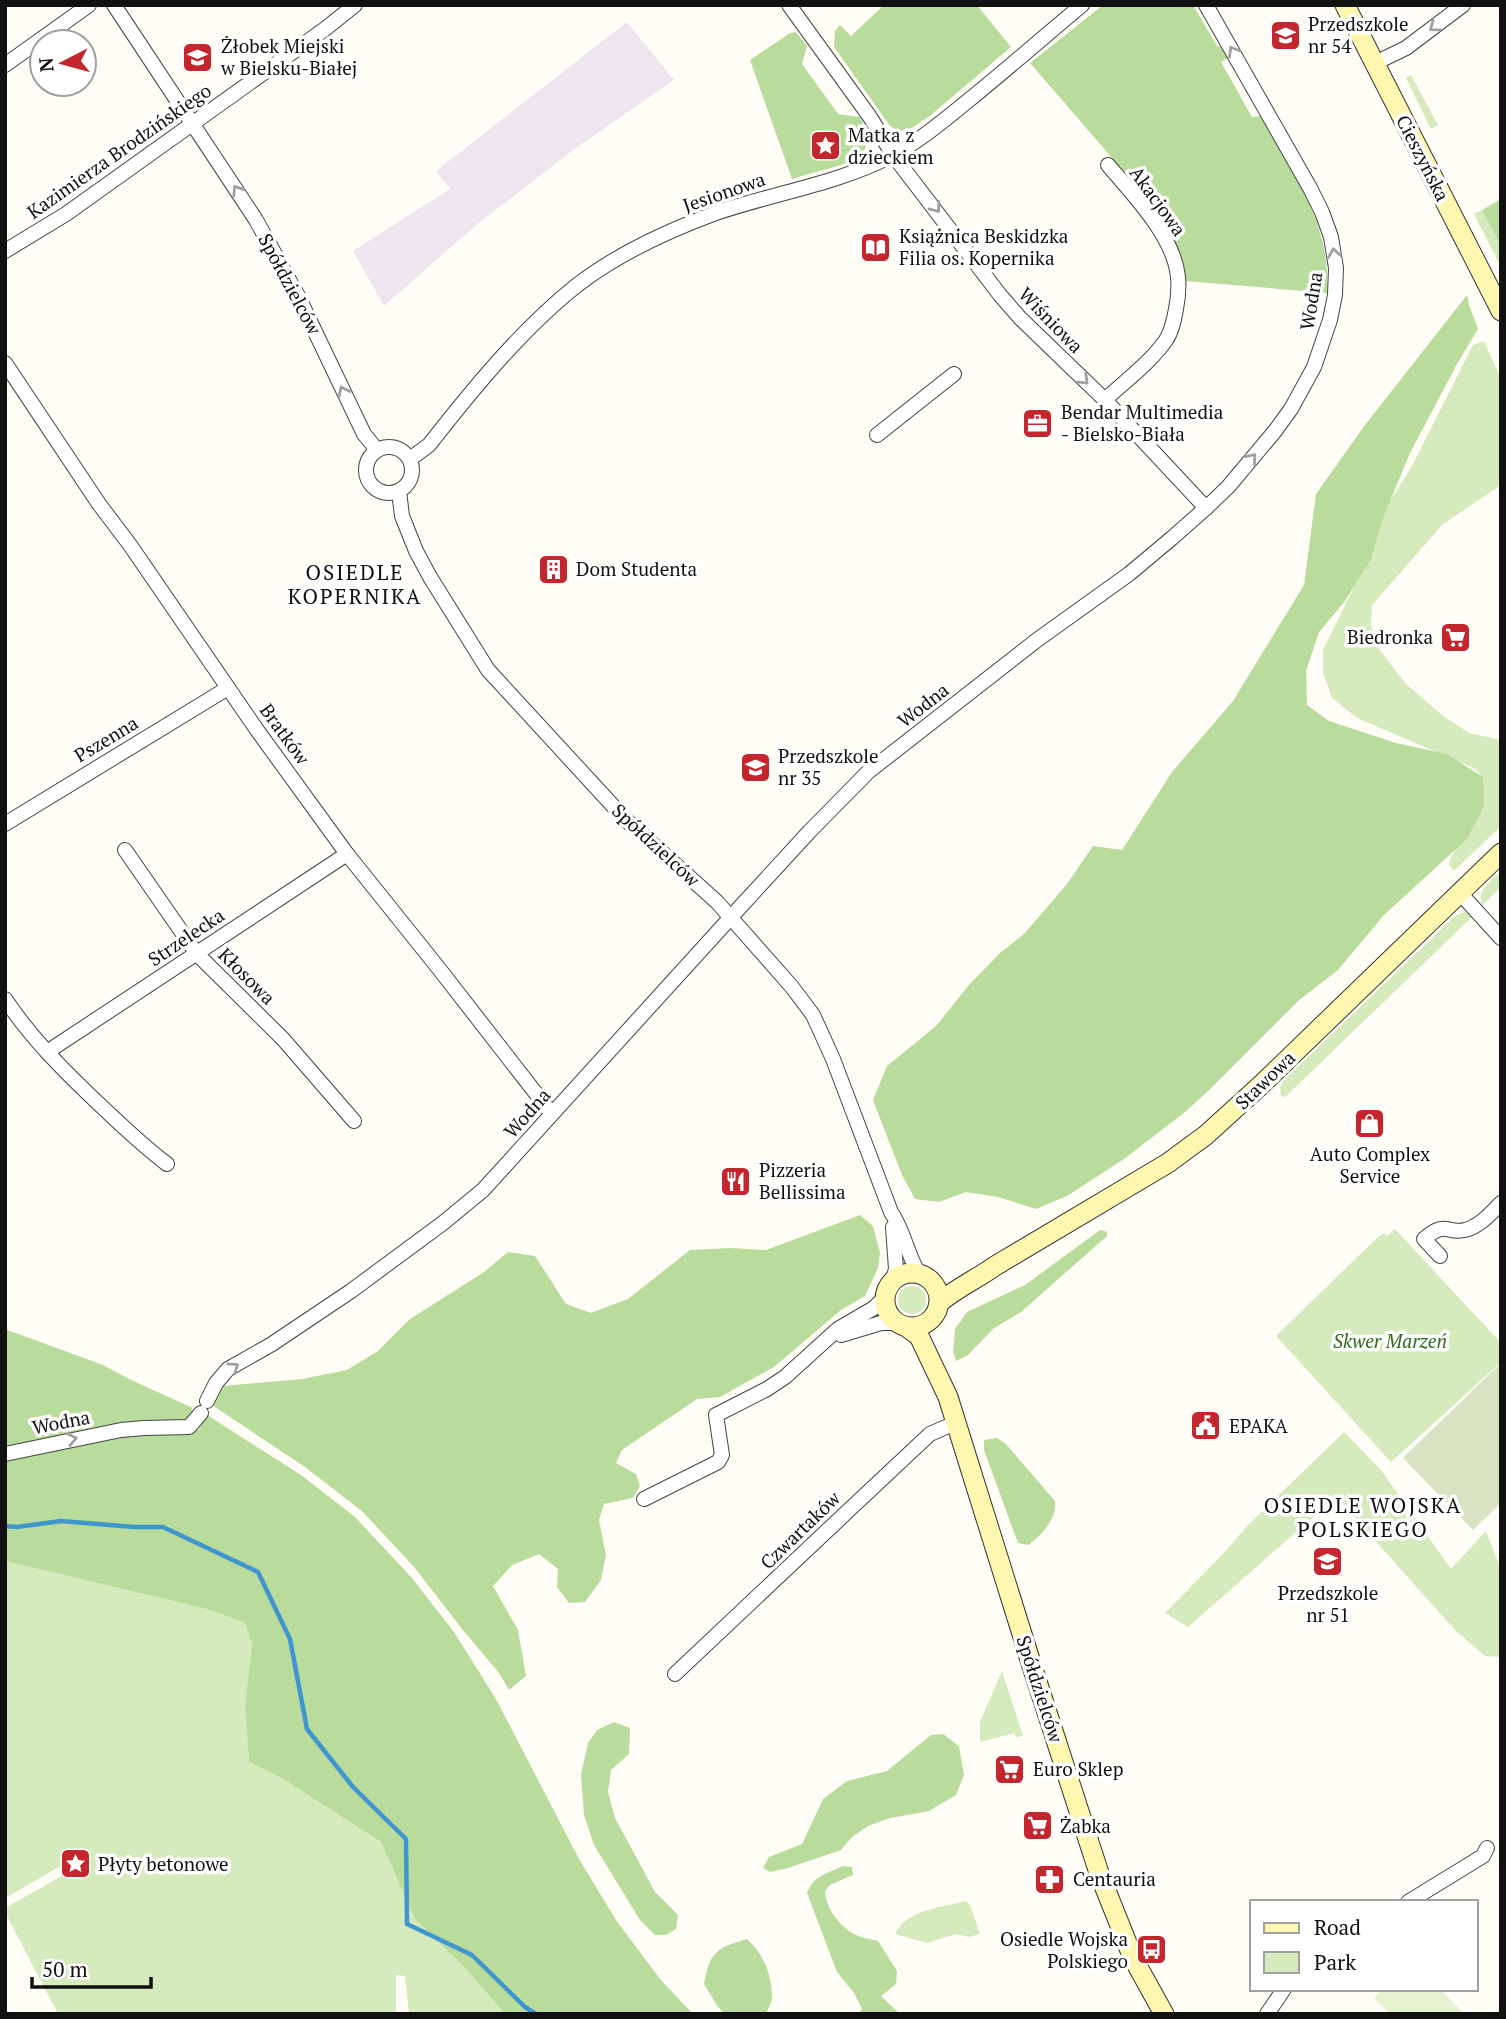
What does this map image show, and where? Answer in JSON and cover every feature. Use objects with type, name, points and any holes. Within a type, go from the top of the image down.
[{"type":"street","points":[[5,65],[89,5]]},
{"type":"street","name":"Spółdzielców","points":[[114,5],[256,220],[298,296],[364,434],[377,450]]},
{"type":"street","name":"Kazimierza Brodzińskiego","points":[[5,251],[66,215],[326,29],[355,5]]},
{"type":"street","name":"Wiśniowa","points":[[789,5],[870,117],[893,155],[1007,302],[1056,354],[1105,400],[1206,508]]},
{"type":"street","name":"Jesionowa","points":[[410,459],[429,445],[523,334],[554,304],[603,267],[689,223],[847,174],[893,155],[933,129],[1082,5]]},
{"type":"street","name":"Wodna","points":[[5,1454],[121,1430],[189,1427],[195,1423],[216,1383],[228,1369],[272,1345],[351,1291],[483,1190],[809,832],[868,772],[1037,640],[1129,573],[1206,508],[1275,431],[1314,367],[1330,320],[1335,295],[1336,268],[1331,237],[1322,212],[1206,5]]},
{"type":"street","name":"Cieszyńska","points":[[1345,5],[1501,311]]},
{"type":"street","points":[[1375,63],[1406,48],[1463,5]]},
{"type":"street","name":"Akacjowa","points":[[1105,400],[1154,355],[1168,338],[1179,293],[1173,254],[1160,230],[1108,165]]},
{"type":"street","name":"Bratków","points":[[5,363],[99,504],[346,854],[552,1114]]},
{"type":"street","points":[[877,435],[954,374]]},
{"type":"street","points":[[391,447],[399,449],[410,459],[412,474],[405,487],[399,491],[384,493],[371,484],[367,477],[367,462],[377,450],[391,447]]},
{"type":"street","name":"Spółdzielców","points":[[399,491],[402,516],[416,551],[488,670],[626,820],[731,917],[792,987],[813,1016],[833,1059],[891,1212],[896,1269],[888,1289]]},
{"type":"street","name":"Pszenna","points":[[5,824],[228,688]]},
{"type":"street","name":"Kłosowa","points":[[125,850],[197,954],[283,1039],[354,1121]]},
{"type":"street","name":"Stawowa","points":[[936,1310],[949,1294],[1168,1163],[1206,1135],[1501,853]]},
{"type":"street","name":"Strzelecka","points":[[47,1052],[346,854]]},
{"type":"street","points":[[1459,892],[1501,938]]},
{"type":"street","points":[[5,999],[47,1052],[144,1146],[167,1164]]},
{"type":"street","points":[[1440,1256],[1424,1240],[1433,1231],[1447,1228],[1463,1231],[1476,1226],[1501,1203]]},
{"type":"street","name":"Spółdzielców","points":[[891,1212],[899,1224],[911,1261],[923,1275]]},
{"type":"street","name":"Stawowa","points":[[923,1275],[943,1279],[957,1278],[995,1266]]},
{"type":"street","points":[[644,1499],[718,1462],[722,1455],[716,1415],[785,1377],[838,1329],[874,1308],[904,1274],[923,1275],[936,1288],[936,1310],[920,1325],[881,1323],[827,1341]]},
{"type":"street","points":[[888,1289],[888,1311],[902,1324]]},
{"type":"street","name":"Spółdzielców","points":[[936,1310],[934,1332],[948,1397]]},
{"type":"street","name":"Spółdzielców","points":[[902,1324],[919,1336],[948,1397],[1106,1893],[1133,1958],[1164,2014]]},
{"type":"street","name":"Czwartaków","points":[[675,1674],[930,1434],[957,1422]]},
{"type":"street","points":[[1411,1900],[1483,1856],[1487,1848]]},
{"type":"street","points":[[1267,2014],[1283,1991]]},
{"type":"shaded area","points":[[627,22],[674,80],[573,150],[475,226],[384,306],[353,251],[450,189],[436,171]]},
{"type":"green space","points":[[884,5],[977,5],[1011,47],[931,115],[909,130],[898,131],[890,126],[834,47],[835,31],[840,25],[851,36]]},
{"type":"green space","points":[[1103,5],[1193,5],[1217,46],[1224,47],[1230,57],[1221,62],[1252,117],[1262,116],[1308,200],[1323,245],[1327,293],[1185,281],[1176,244],[1164,224],[1126,174],[1030,63]]},
{"type":"green space","points":[[796,32],[807,46],[802,64],[838,114],[860,117],[867,138],[863,152],[858,157],[792,179],[750,60],[790,33]]},
{"type":"green space","points":[[1411,75],[1438,125],[1431,129],[1406,78]]},
{"type":"green space","points":[[1501,199],[1501,246],[1482,210]]},
{"type":"green space","points":[[1482,210],[1501,246],[1501,267],[1474,214]]},
{"type":"green space","points":[[1467,295],[1478,329],[1410,453],[1383,518],[1371,559],[1345,601],[1319,632],[1306,671],[1307,705],[1329,721],[1396,743],[1447,754],[1483,777],[1484,806],[1467,839],[1384,915],[1338,970],[1298,1001],[1185,1112],[1124,1159],[1067,1196],[1036,1209],[998,1197],[966,1192],[939,1202],[915,1199],[902,1175],[873,1100],[887,1066],[936,1026],[969,985],[1000,953],[1024,934],[1067,884],[1093,846],[1122,850],[1172,772],[1233,701],[1304,585],[1316,494],[1365,425]]},
{"type":"green space","points":[[1484,341],[1501,379],[1501,485],[1443,524],[1372,605],[1371,625],[1379,649],[1405,683],[1443,716],[1469,733],[1501,740],[1501,826],[1455,870],[1449,864],[1451,859],[1473,826],[1481,808],[1482,776],[1474,768],[1357,718],[1332,698],[1323,672],[1323,650],[1361,573],[1377,521],[1411,468],[1473,345]]},
{"type":"green space","points":[[1501,872],[1501,887],[1482,906],[1483,890]]},
{"type":"green space","points":[[1465,912],[1472,917],[1284,1098],[1280,1087],[1284,1080],[1456,915]]},
{"type":"green space","points":[[860,1215],[873,1226],[880,1253],[878,1268],[865,1296],[841,1310],[774,1367],[720,1397],[697,1399],[622,1450],[616,1463],[636,1474],[640,1486],[633,1498],[604,1504],[599,1520],[606,1555],[601,1580],[585,1602],[569,1603],[557,1587],[558,1569],[539,1554],[512,1565],[493,1586],[518,1630],[526,1676],[509,1690],[499,1673],[415,1568],[363,1512],[305,1467],[212,1405],[222,1386],[302,1379],[347,1370],[378,1351],[410,1319],[484,1272],[508,1252],[535,1256],[566,1304],[591,1313],[628,1299],[690,1250],[766,1250]]},
{"type":"green space","name":"Skwer Marzeń","points":[[1395,1229],[1501,1343],[1501,1362],[1391,1462],[1276,1336],[1379,1236],[1384,1233],[1387,1236]]},
{"type":"green space","points":[[1100,1230],[1107,1232],[1107,1236],[1021,1312],[993,1329],[968,1355],[956,1361],[953,1351],[955,1329],[967,1312],[1025,1285]]},
{"type":"green space","points":[[912,1286],[922,1290],[926,1300],[922,1310],[912,1314],[902,1310],[898,1300],[902,1290]]},
{"type":"green space","points":[[5,1329],[103,1365],[193,1408],[189,1419],[181,1422],[114,1426],[5,1447]]},
{"type":"green space","points":[[1501,1363],[1501,1503],[1473,1530],[1403,1458]]},
{"type":"green space","points":[[207,1415],[301,1475],[355,1517],[411,1577],[454,1632],[496,1699],[579,1859],[616,1920],[660,1979],[693,2014],[505,2014],[466,1969],[415,1919],[381,1842],[280,1777],[249,1762],[245,1706],[252,1643],[245,1623],[207,1609],[5,1561],[5,1460],[145,1432],[179,1435],[191,1433],[199,1429]]},
{"type":"green space","points":[[1344,1432],[1381,1470],[1451,1569],[1486,1531],[1501,1570],[1501,1657],[1485,1656],[1456,1631],[1336,1497],[1188,1627],[1165,1613],[1247,1526]]},
{"type":"green space","points":[[997,1438],[1006,1444],[1055,1501],[1054,1514],[1048,1526],[1028,1545],[1018,1543],[984,1450],[984,1440]]},
{"type":"green space","points":[[5,1561],[207,1609],[245,1623],[252,1642],[245,1706],[249,1762],[280,1777],[381,1842],[415,1919],[466,1969],[505,2014],[409,2014],[405,1976],[396,1975],[396,2014],[58,2014],[5,1908],[83,1864],[78,1856],[5,1898]]},
{"type":"green space","points":[[1002,1671],[1023,1736],[1016,1737],[1014,1733],[980,1742],[980,1722]]},
{"type":"green space","points":[[614,1722],[630,1728],[629,1754],[611,1770],[608,1792],[615,1818],[655,1892],[678,1915],[676,1929],[666,1935],[655,1935],[640,1920],[594,1845],[584,1815],[581,1774],[588,1743],[597,1730]]},
{"type":"green space","points":[[943,1734],[959,1746],[964,1775],[956,1795],[929,1811],[890,1818],[868,1826],[852,1837],[841,1850],[788,1868],[770,1872],[763,1868],[769,1857],[802,1844],[823,1799],[847,1781],[887,1771],[931,1735]]},
{"type":"green space","points":[[843,1866],[852,1867],[853,1875],[830,1885],[825,1891],[828,1904],[835,1917],[850,1932],[878,1941],[897,1971],[896,1984],[881,1996],[900,2014],[859,2014],[862,2009],[854,1993],[837,1972],[807,1893],[817,1879]]},
{"type":"green space","points":[[966,1901],[970,1905],[980,1934],[969,1937],[956,1934],[927,1943],[895,1934],[900,1926],[916,1915]]},
{"type":"green space","points":[[747,1939],[766,1965],[771,2001],[766,2014],[725,2014],[704,1984],[706,1973],[716,1953],[728,1945]]},
{"type":"green space","points":[[1381,1991],[1442,1991],[1464,2014],[1390,2014],[1374,1998]]},
{"type":"waterway","points":[[5,1526],[61,1521],[163,1527],[258,1572],[290,1639],[307,1729],[353,1787],[406,1839],[407,1924],[472,1955],[525,2007],[536,2014]]},
{"type":"place","name":"Przedszkole nr 54","points":[[1285,35]]},
{"type":"place","name":"Żłobek Miejski w Bielsku-Białej","points":[[198,57]]},
{"type":"place","name":"Matka z dzieckiem","points":[[825,146]]},
{"type":"place","name":"Książnica Beskidzka Filia os. Kopernika","points":[[876,247]]},
{"type":"place","name":"Bendar Multimedia - Bielsko-Biała","points":[[1038,423]]},
{"type":"place","name":"Dom Studenta","points":[[553,569]]},
{"type":"place","name":"Biedronka","points":[[1456,637]]},
{"type":"place","name":"Przedszkole nr 35","points":[[755,767]]},
{"type":"place","name":"Auto Complex Service","points":[[1370,1123]]},
{"type":"place","name":"Pizzeria Bellissima","points":[[736,1181]]},
{"type":"place","name":"EPAKA","points":[[1206,1426]]},
{"type":"place","name":"Przedszkole nr 51","points":[[1328,1562]]},
{"type":"place","name":"Euro Sklep","points":[[1010,1769]]},
{"type":"place","name":"Żabka","points":[[1037,1826]]},
{"type":"place","name":"Płyty betonowe","points":[[75,1864]]},
{"type":"place","name":"Centauria","points":[[1050,1879]]},
{"type":"place","name":"Osiedle Wojska Polskiego","points":[[1151,1950]]},
{"type":"district","name":"OSIEDLE KOPERNIKA","points":[[355,585]]},
{"type":"district","name":"OSIEDLE WOJSKA POLSKIEGO","points":[[1363,1518]]}]
